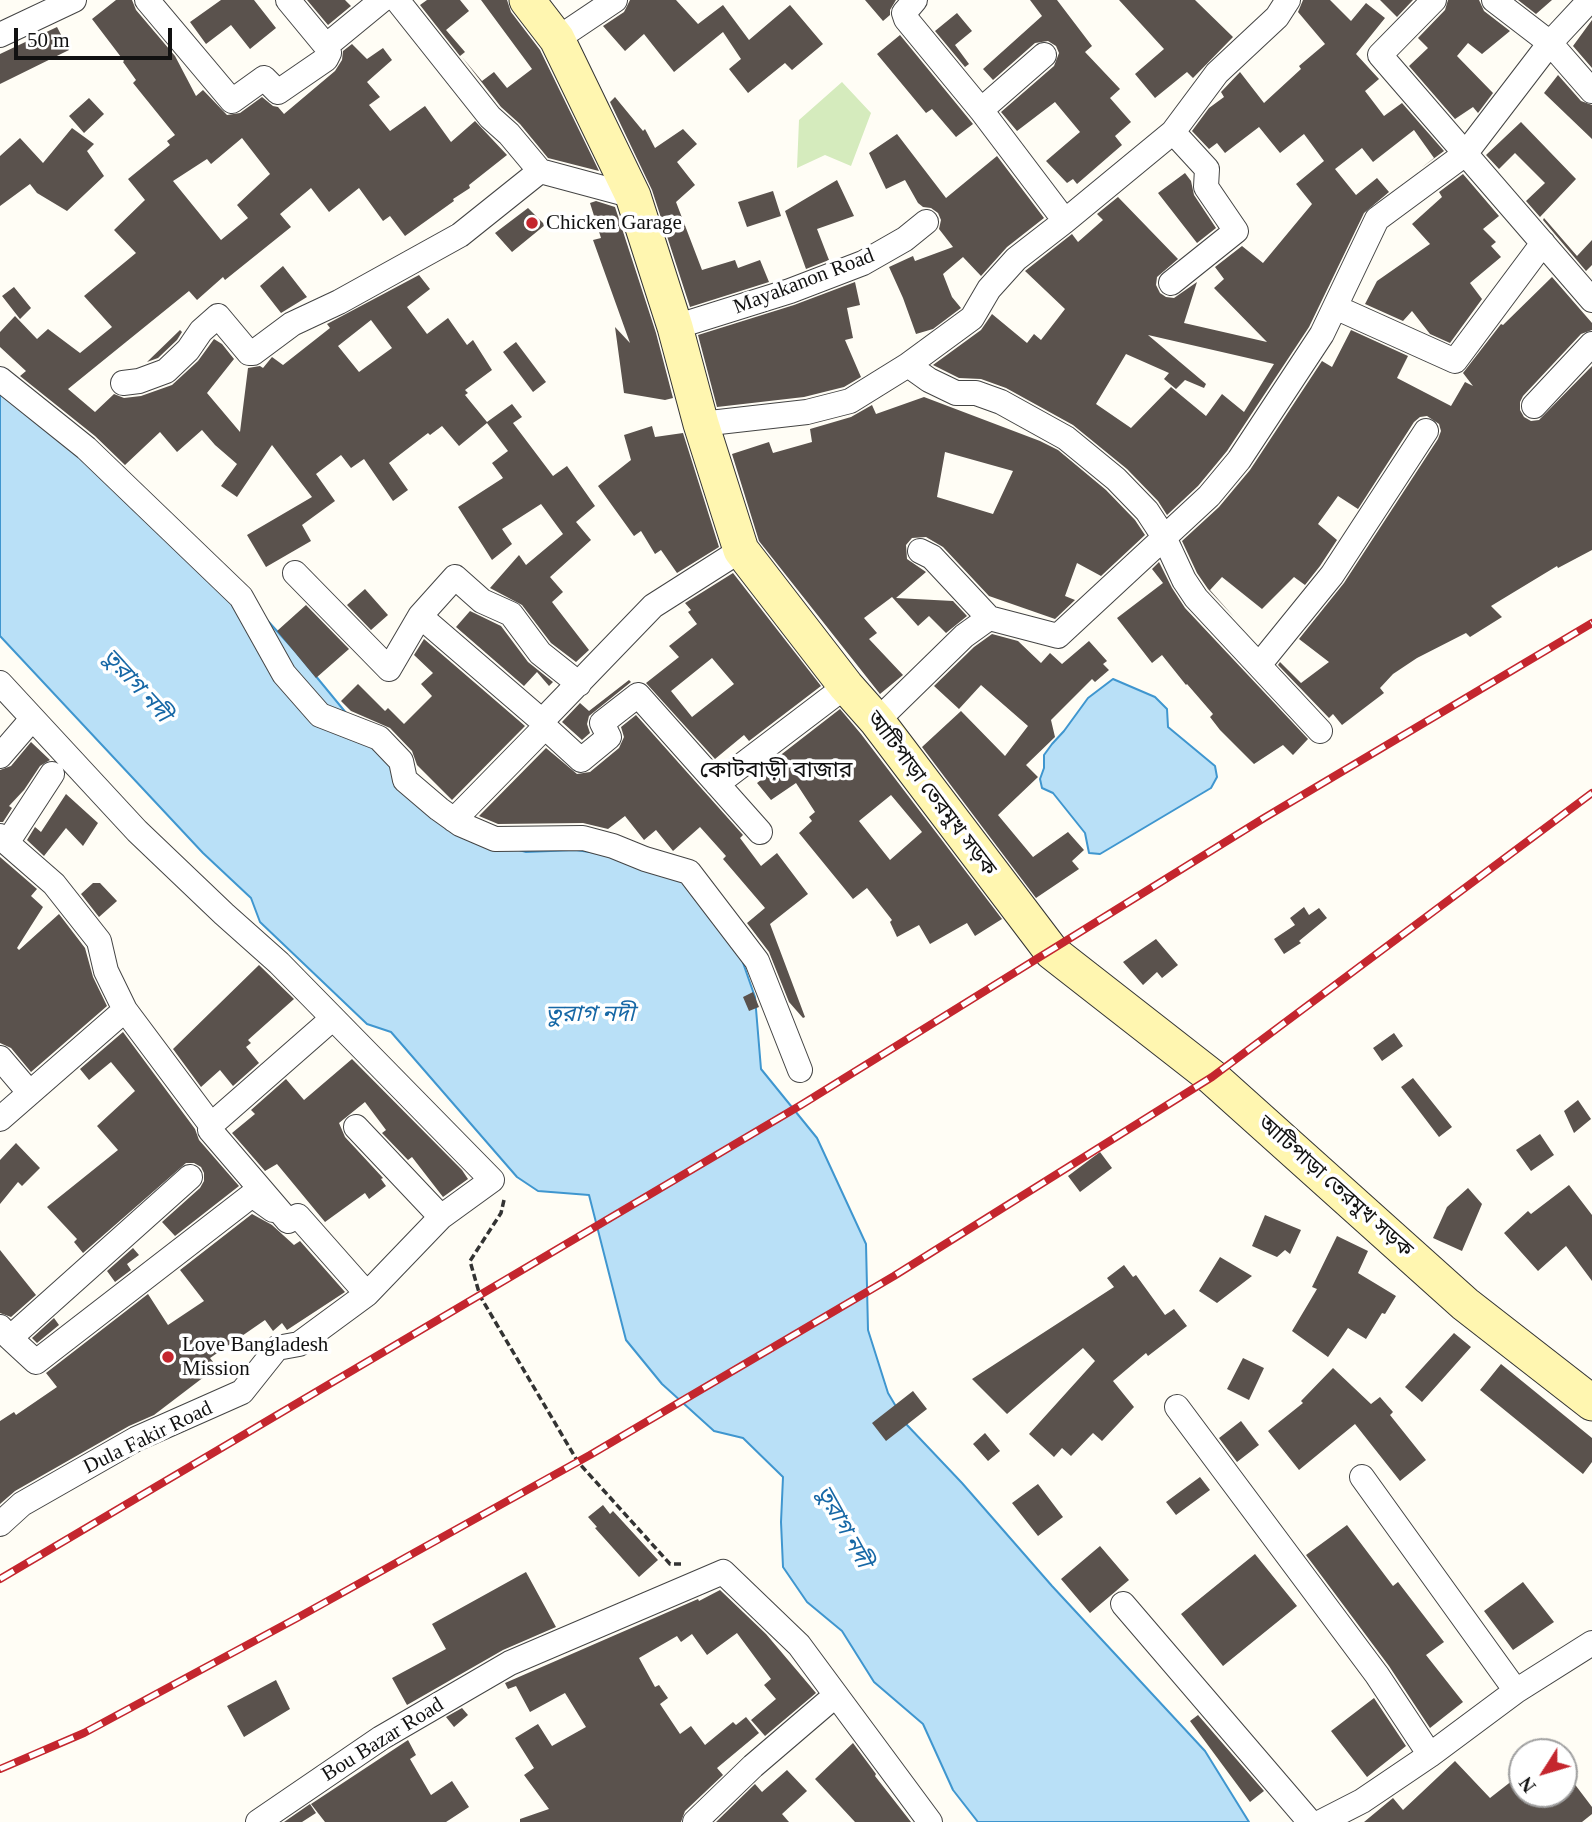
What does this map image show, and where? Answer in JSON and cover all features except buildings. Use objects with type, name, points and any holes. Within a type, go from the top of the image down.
[{"type":"main road","name":"আটিপাড়া তেরমুখ সড়ক","points":[[527,0],[557,39],[633,196],[741,550],[846,686],[877,721],[1052,952],[1212,1077],[1465,1304],[1592,1403]]},
{"type":"street","points":[[0,35],[74,0]]},
{"type":"street","points":[[147,0],[232,101],[264,78],[278,92],[326,59],[329,53],[326,46],[288,0]]},
{"type":"street","points":[[326,46],[382,0]]},
{"type":"street","points":[[397,0],[490,117],[509,134],[540,171],[633,196]]},
{"type":"street","points":[[557,39],[615,0]]},
{"type":"street","points":[[915,0],[904,13],[906,19],[981,110],[1065,221]]},
{"type":"street","points":[[701,424],[807,412],[850,401],[908,365],[972,318],[989,289],[1016,259],[1172,132],[1217,72],[1277,17],[1287,0]]},
{"type":"street","points":[[1434,0],[1380,55],[1592,300]]},
{"type":"street","points":[[1494,0],[1550,43],[1592,91]]},
{"type":"street","points":[[920,551],[932,557],[989,618],[1058,636],[1209,496],[1239,460],[1322,334],[1377,219],[1465,154],[1550,43],[1588,7]]},
{"type":"street","points":[[981,110],[1044,55]]},
{"type":"street","points":[[1171,283],[1236,231],[1206,187],[1207,169],[1172,132]]},
{"type":"street","points":[[123,383],[139,381],[166,371],[218,316],[249,353],[253,353],[292,324],[339,302],[460,235],[540,171]]},
{"type":"street","name":"Mayakanon Road","points":[[675,327],[802,287],[863,263],[905,239],[926,222]]},
{"type":"street","points":[[1335,307],[1455,361],[1542,243]]},
{"type":"street","points":[[1534,405],[1592,344]]},
{"type":"street","points":[[908,365],[929,380],[956,393],[976,393],[1002,402],[1066,438],[1116,479],[1147,511],[1196,598],[1320,730]]},
{"type":"street","points":[[0,379],[86,448],[242,597],[284,674],[320,715],[379,738],[401,761],[405,780],[439,810],[495,839],[583,838],[689,872],[757,961],[800,1070]]},
{"type":"street","points":[[1259,665],[1332,575],[1426,431]]},
{"type":"street","points":[[454,820],[653,606],[741,550]]},
{"type":"street","points":[[295,573],[389,669],[420,617],[455,577],[482,601],[511,614],[540,653],[579,684]]},
{"type":"street","points":[[420,617],[544,724],[581,760],[610,737],[602,723],[638,695],[760,832]]},
{"type":"street","points":[[877,721],[964,636],[989,618]]},
{"type":"street","points":[[0,683],[138,831],[223,914],[279,963],[492,1180]]},
{"type":"street","points":[[717,784],[846,686]]},
{"type":"street","points":[[0,755],[33,719]]},
{"type":"street","points":[[52,774],[4,840],[54,884],[99,941],[106,971],[125,1010],[211,1125],[210,1130],[288,1221]]},
{"type":"street","points":[[0,1119],[125,1010]]},
{"type":"street","points":[[211,1125],[332,1019]]},
{"type":"street","points":[[0,1058],[29,1092]]},
{"type":"street","points":[[356,1128],[441,1217]]},
{"type":"street","points":[[190,1177],[5,1332],[36,1363],[252,1195],[288,1221]]},
{"type":"street","name":"Dula Fakir Road","points":[[0,1524],[22,1504],[136,1439],[242,1392],[277,1348],[299,1344],[367,1294],[441,1217],[492,1180]]},
{"type":"street","points":[[288,1221],[298,1216],[367,1294]]},
{"type":"street","points":[[1177,1407],[1377,1675],[1430,1755]]},
{"type":"street","points":[[1362,1477],[1516,1692]]},
{"type":"street","name":"Bou Bazar Road","points":[[258,1822],[381,1738],[510,1663],[723,1572],[799,1644],[836,1695]]},
{"type":"street","points":[[1123,1604],[1310,1822]]},
{"type":"street","points":[[1321,1822],[1362,1801],[1516,1692],[1592,1643]]},
{"type":"street","points":[[695,1822],[753,1766],[836,1695],[930,1822]]},
{"type":"path","points":[[492,1180],[506,1194],[501,1213],[470,1261],[480,1296],[578,1462],[670,1564],[695,1564]]},
{"type":"green space","points":[[842,82],[871,113],[851,166],[825,155],[797,168],[799,120]]},
{"type":"water","name":"তুরাগ নদী","points":[[0,383],[199,545],[296,652],[379,753],[478,838],[526,852],[575,850],[673,863],[720,897],[755,997],[761,1069],[817,1138],[866,1244],[868,1330],[888,1393],[907,1425],[1205,1751],[1249,1822],[978,1822],[953,1790],[923,1724],[874,1682],[842,1631],[807,1602],[783,1567],[783,1477],[743,1438],[714,1431],[662,1384],[626,1340],[589,1195],[538,1191],[517,1177],[391,1032],[367,1024],[260,922],[251,898],[203,853],[0,636]]},
{"type":"water","points":[[1113,679],[1155,697],[1167,709],[1168,727],[1215,766],[1217,777],[1211,788],[1100,854],[1089,853],[1085,833],[1053,793],[1042,788],[1040,779],[1044,768],[1044,755],[1052,744],[1088,698]]},
{"type":"railway","points":[[0,1579],[801,1105],[1264,818],[1592,623]]},
{"type":"railway","points":[[0,1769],[84,1733],[297,1618],[590,1455],[894,1276],[1212,1077],[1592,793]]},
{"type":"place","name":"Chicken Garage","points":[[532,223]]},
{"type":"place","name":"Love Bangladesh Mission","points":[[168,1357]]},
{"type":"district","name":"কোটবাড়ী বাজার","points":[[776,771]]}]
